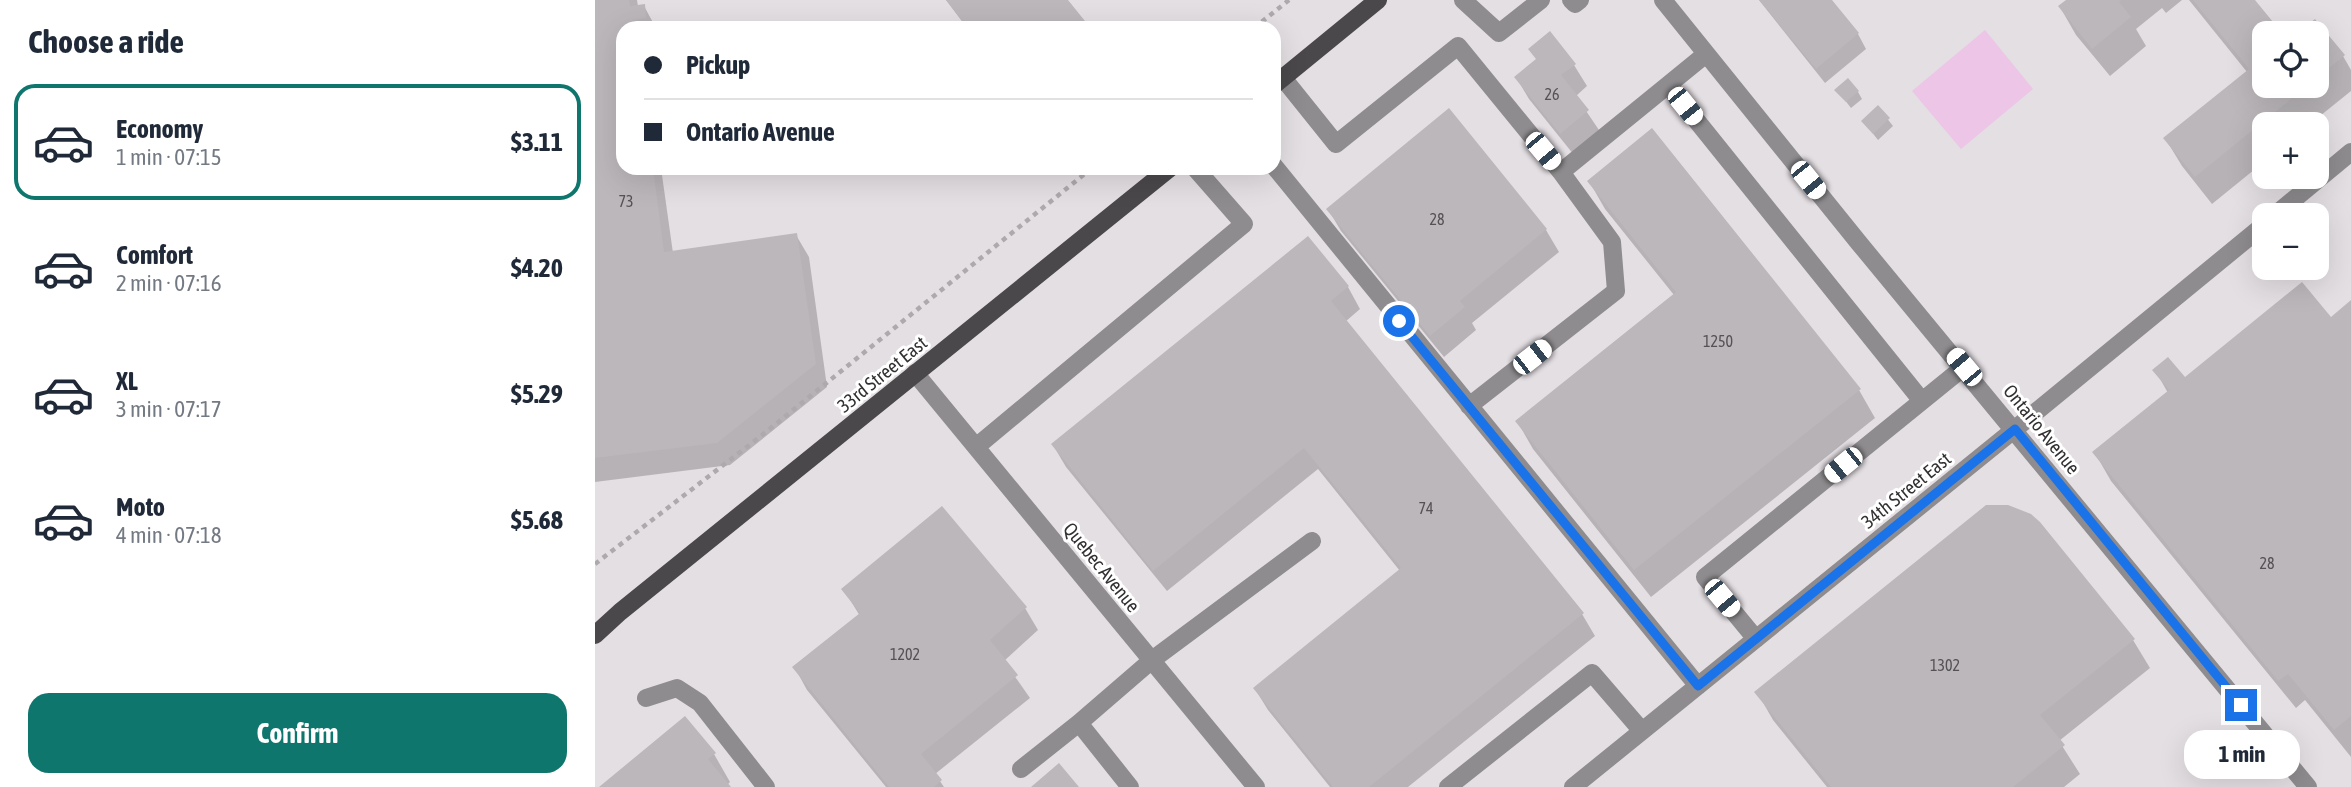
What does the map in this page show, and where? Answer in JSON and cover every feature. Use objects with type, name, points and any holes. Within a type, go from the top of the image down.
[{"type":"main road","points":[[1281,79],[1378,0]]},
{"type":"main road","name":"33rd Street East","points":[[595,635],[1161,175]]},
{"type":"main road","name":"33rd Street East","points":[[595,628],[620,612]]},
{"type":"street","points":[[1463,0],[1500,33],[1541,0]]},
{"type":"street","points":[[1571,0],[1575,4],[1580,0]]},
{"type":"street","name":"Ontario Avenue","points":[[1663,0],[2308,787]]},
{"type":"street","points":[[1281,84],[1335,144],[1458,46],[1561,172],[1612,242],[1616,291],[1469,406]]},
{"type":"street","points":[[1561,172],[1706,54]]},
{"type":"street","points":[[1668,85],[1922,401]]},
{"type":"street","points":[[2289,203],[2351,152]]},
{"type":"street","points":[[976,447],[1244,224],[1201,175]]},
{"type":"street","points":[[1281,175],[1698,686]]},
{"type":"street","name":"34th Street East","points":[[1573,787],[2252,235]]},
{"type":"street","points":[[1756,639],[1705,577],[1964,367]]},
{"type":"street","name":"Quebec Avenue","points":[[915,373],[1256,787]]},
{"type":"street","points":[[1021,769],[1151,660],[1312,541]]},
{"type":"street","points":[[1448,787],[1592,673],[1641,732]]},
{"type":"street","points":[[646,698],[677,688],[700,703],[766,787]]},
{"type":"street","points":[[1079,723],[1130,787]]},
{"type":"path","points":[[1263,21],[1289,0]]},
{"type":"path","points":[[595,564],[771,428],[1083,175]]},
{"type":"shaded area","points":[[1985,30],[2033,89],[1961,149],[1912,91]]},
{"type":"building","points":[[595,0],[629,0],[630,6],[645,4],[646,18],[616,21],[616,175],[654,175],[664,252],[797,233],[816,364],[717,443],[595,458]]},
{"type":"building","points":[[946,0],[1068,0],[1085,21],[962,21]]},
{"type":"building","points":[[1759,0],[1832,0],[1859,33],[1816,69]]},
{"type":"building","points":[[2066,0],[2121,0],[2119,2],[2131,17],[2092,49],[2058,6]]},
{"type":"building","points":[[2193,0],[2255,0],[2272,21],[2252,21],[2252,98],[2292,98],[2275,112],[2252,112],[2252,131],[2195,177],[2163,138],[2249,69]]},
{"type":"building","points":[[1550,31],[1576,64],[1561,75],[1589,110],[1560,134],[1514,77],[1536,59],[1528,49]]},
{"type":"building","points":[[2329,36],[2345,55],[2329,68]]},
{"type":"building","points":[[1848,78],[1859,91],[1846,102],[1834,90]]},
{"type":"building","points":[[1878,105],[1890,118],[1873,134],[1861,121]]},
{"type":"building","points":[[1449,108],[1547,229],[1460,301],[1465,307],[1430,336],[1326,209]]},
{"type":"building","points":[[1652,128],[1861,389],[1634,570],[1515,421],[1676,292],[1587,181]]},
{"type":"building","points":[[1308,236],[1349,286],[1331,301],[1584,613],[1369,787],[1333,787],[1253,688],[1401,568],[1304,448],[1153,571],[1051,444]]},
{"type":"building","points":[[2302,282],[2331,317],[2351,300],[2351,716],[2334,730],[2288,674],[2278,681],[2092,452],[2169,390],[2152,370],[2168,357],[2185,377]]},
{"type":"building","points":[[1986,505],[2008,505],[2031,514],[2040,522],[2135,639],[2040,715],[2065,745],[2013,787],[1831,787],[1754,692]]},
{"type":"building","points":[[942,506],[1027,607],[990,640],[1018,675],[921,754],[942,780],[934,787],[889,787],[792,667],[860,613],[841,589]]},
{"type":"building","points":[[685,716],[716,753],[708,759],[731,787],[599,787]]},
{"type":"building","points":[[1059,763],[1079,787],[1031,787]]},
{"type":"route","points":[[1399,321],[1698,686],[2015,429],[2241,705]]}]
